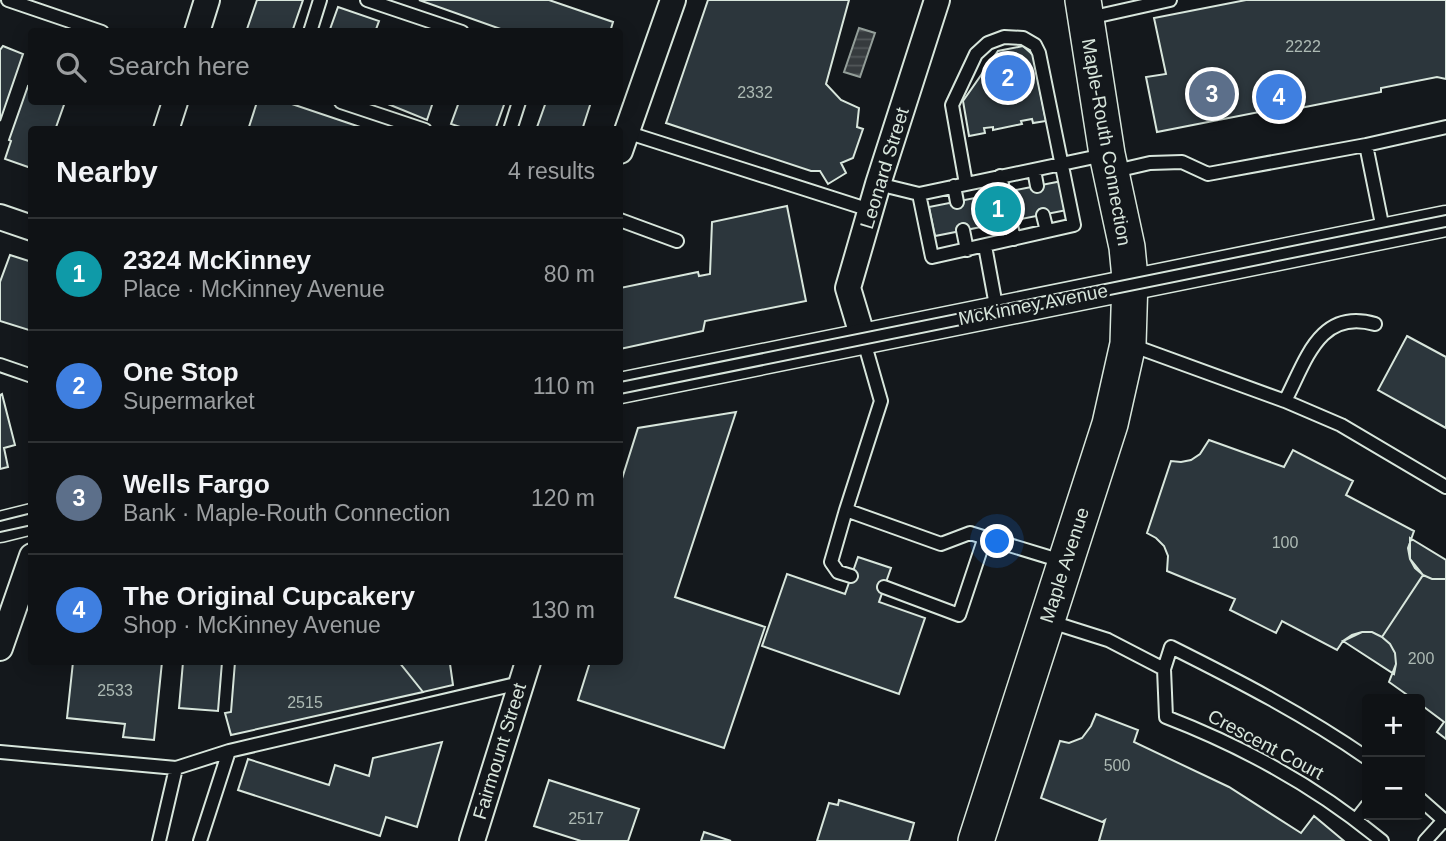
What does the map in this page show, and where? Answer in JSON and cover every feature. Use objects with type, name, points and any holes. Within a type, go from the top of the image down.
[{"type":"main road","name":"Maple-Routh Connection","points":[[1084,10],[1109,163],[1127,247],[1130,284]]},
{"type":"main road","name":"Maple Avenue","points":[[976,841],[1110,424],[1128,344],[1130,284]]},
{"type":"street","points":[[198,28],[207,0]]},
{"type":"street","points":[[623,141],[673,0]]},
{"type":"street","name":"Leonard Street","points":[[863,338],[848,288],[937,0]]},
{"type":"street","points":[[167,126],[174,105]]},
{"type":"street","points":[[0,218],[28,227]]},
{"type":"street","name":"McKinney Avenue","points":[[623,387],[1446,221]]},
{"type":"street","points":[[0,527],[28,520]]},
{"type":"street","points":[[0,648],[28,568]]},
{"type":"street","name":"Fairmount Street","points":[[472,841],[524,672]]},
{"type":"lane","points":[[8,0],[90,28]]},
{"type":"lane","points":[[311,28],[320,0]]},
{"type":"lane","points":[[368,0],[450,28]]},
{"type":"lane","points":[[1084,10],[1170,0]]},
{"type":"lane","points":[[919,194],[932,257],[1074,225],[1040,53],[1035,45],[1023,38],[1004,37],[988,43],[976,54],[952,105],[960,185],[957,202]]},
{"type":"lane","points":[[350,105],[413,126]]},
{"type":"lane","points":[[511,126],[518,105]]},
{"type":"lane","points":[[878,184],[919,194],[1062,163],[1182,162],[1208,174],[1366,145],[1446,127]]},
{"type":"lane","points":[[623,141],[870,210]]},
{"type":"lane","points":[[1366,145],[1384,234]]},
{"type":"lane","points":[[1034,170],[1037,186]]},
{"type":"lane","points":[[1000,176],[1004,192]]},
{"type":"lane","points":[[1043,215],[1046,231]]},
{"type":"lane","points":[[623,221],[677,241]]},
{"type":"lane","points":[[1010,221],[1014,239]]},
{"type":"lane","points":[[962,230],[967,250]]},
{"type":"lane","points":[[985,246],[997,311]]},
{"type":"lane","points":[[1286,401],[1319,337],[1331,326],[1360,320],[1375,324]]},
{"type":"lane","points":[[851,576],[838,572],[831,562],[881,401],[863,338]]},
{"type":"lane","points":[[1128,344],[1286,401],[1341,425],[1446,486]]},
{"type":"lane","points":[[0,365],[28,375]]},
{"type":"lane","points":[[846,510],[940,544],[970,533],[1065,562]]},
{"type":"lane","points":[[884,587],[959,615],[985,537]]},
{"type":"lane","points":[[1046,620],[1108,640],[1164,669]]},
{"type":"lane","name":"Crescent Court","points":[[1366,757],[1279,702],[1171,647],[1164,669],[1166,717],[1211,734],[1255,756],[1298,781],[1382,841]]},
{"type":"lane","points":[[0,752],[176,768],[229,751],[524,672]]},
{"type":"lane","points":[[200,841],[229,751]]},
{"type":"lane","points":[[159,841],[176,768]]},
{"type":"lane","points":[[1425,803],[1445,821],[1425,841]]},
{"type":"lane","points":[[1356,820],[1362,812]]},
{"type":"shaded area","points":[[859,28],[875,33],[860,77],[844,72]]},
{"type":"building","points":[[257,0],[303,0],[293,28],[247,28]]},
{"type":"building","points":[[419,0],[549,0],[613,22],[611,28],[498,28]]},
{"type":"building","points":[[708,0],[849,0],[826,84],[841,100],[859,108],[857,127],[863,129],[853,158],[841,163],[846,173],[828,184],[820,171],[811,171],[666,123]]},
{"type":"building","points":[[1246,0],[1446,0],[1446,79],[1437,77],[1381,88],[1381,92],[1285,111],[1285,107],[1157,132],[1146,77],[1166,74],[1154,18]]},
{"type":"building","points":[[338,7],[379,21],[376,28],[330,28]]},
{"type":"building","points":[[3,46],[23,54],[0,121],[0,50]]},
{"type":"building","points":[[1023,46],[1033,55],[1046,121],[1033,123],[1032,119],[993,130],[993,127],[984,128],[985,133],[969,136],[963,101],[998,51]]},
{"type":"building","points":[[28,86],[28,105],[64,105],[56,126],[28,126],[28,167],[5,159],[11,141],[9,140]]},
{"type":"building","points":[[256,105],[295,105],[357,126],[249,126]]},
{"type":"building","points":[[390,105],[432,105],[427,120]]},
{"type":"building","points":[[458,105],[504,105],[496,126],[451,124]]},
{"type":"building","points":[[545,105],[590,105],[583,126],[537,126]]},
{"type":"building","points":[[1062,181],[1067,210],[935,236],[929,207]]},
{"type":"building","points":[[787,206],[806,301],[705,321],[703,331],[623,348],[623,287],[698,272],[699,276],[710,274],[712,222]]},
{"type":"building","points":[[10,255],[28,261],[28,330],[0,321],[0,282]]},
{"type":"building","points":[[1407,336],[1446,357],[1446,428],[1378,390]]},
{"type":"building","points":[[2,394],[15,445],[4,448],[8,467],[0,469],[0,395]]},
{"type":"building","points":[[736,412],[675,597],[765,627],[724,748],[578,700],[589,665],[623,665],[623,476],[638,428]]},
{"type":"building","points":[[1209,440],[1284,467],[1293,450],[1353,481],[1346,495],[1414,531],[1408,548],[1410,559],[1423,575],[1382,637],[1372,632],[1362,632],[1343,641],[1337,650],[1282,621],[1276,633],[1230,610],[1235,599],[1167,571],[1168,556],[1164,546],[1147,533],[1171,461],[1191,460],[1200,454]]},
{"type":"building","points":[[1410,538],[1446,560],[1446,579],[1432,579],[1415,568],[1410,559]]},
{"type":"building","points":[[858,557],[891,568],[879,602],[925,618],[899,694],[762,646],[787,574],[845,594]]},
{"type":"building","points":[[1423,575],[1432,579],[1446,579],[1446,739],[1437,732],[1444,722],[1425,708],[1425,694],[1406,694],[1389,682],[1396,664],[1395,653],[1382,637]]},
{"type":"building","points":[[1362,632],[1372,632],[1390,644],[1395,653],[1394,674],[1343,641]]},
{"type":"building","points":[[73,665],[162,665],[154,740],[123,737],[125,724],[67,718]]},
{"type":"building","points":[[183,665],[222,665],[218,711],[179,708]]},
{"type":"building","points":[[235,665],[401,665],[423,692],[231,735],[225,713],[231,712]]},
{"type":"building","points":[[401,665],[450,665],[453,685],[423,692]]},
{"type":"building","points":[[1096,714],[1138,730],[1134,742],[1229,787],[1301,833],[1314,816],[1344,841],[1099,841],[1105,820],[1102,822],[1041,798],[1060,741],[1069,743],[1082,738]]},
{"type":"building","points":[[442,742],[417,827],[386,817],[380,836],[238,790],[248,759],[329,785],[335,765],[369,776],[373,758]]},
{"type":"building","points":[[549,780],[639,809],[628,841],[581,841],[534,826]]},
{"type":"building","points":[[839,800],[914,823],[909,841],[817,841],[829,803],[838,805]]},
{"type":"building","points":[[704,832],[731,841],[701,841]]},
{"type":"tram line","points":[[623,381],[1446,215]]},
{"type":"tram line","points":[[623,393],[1446,227]]},
{"type":"tram line","points":[[0,521],[28,514]]},
{"type":"tram line","points":[[0,532],[28,526]]},
{"type":"place","name":"One Stop","points":[[1008,78]]},
{"type":"place","name":"Wells Fargo","points":[[1212,94]]},
{"type":"place","name":"The Original Cupcakery","points":[[1279,97]]},
{"type":"place","name":"2324 McKinney","points":[[998,209]]}]
